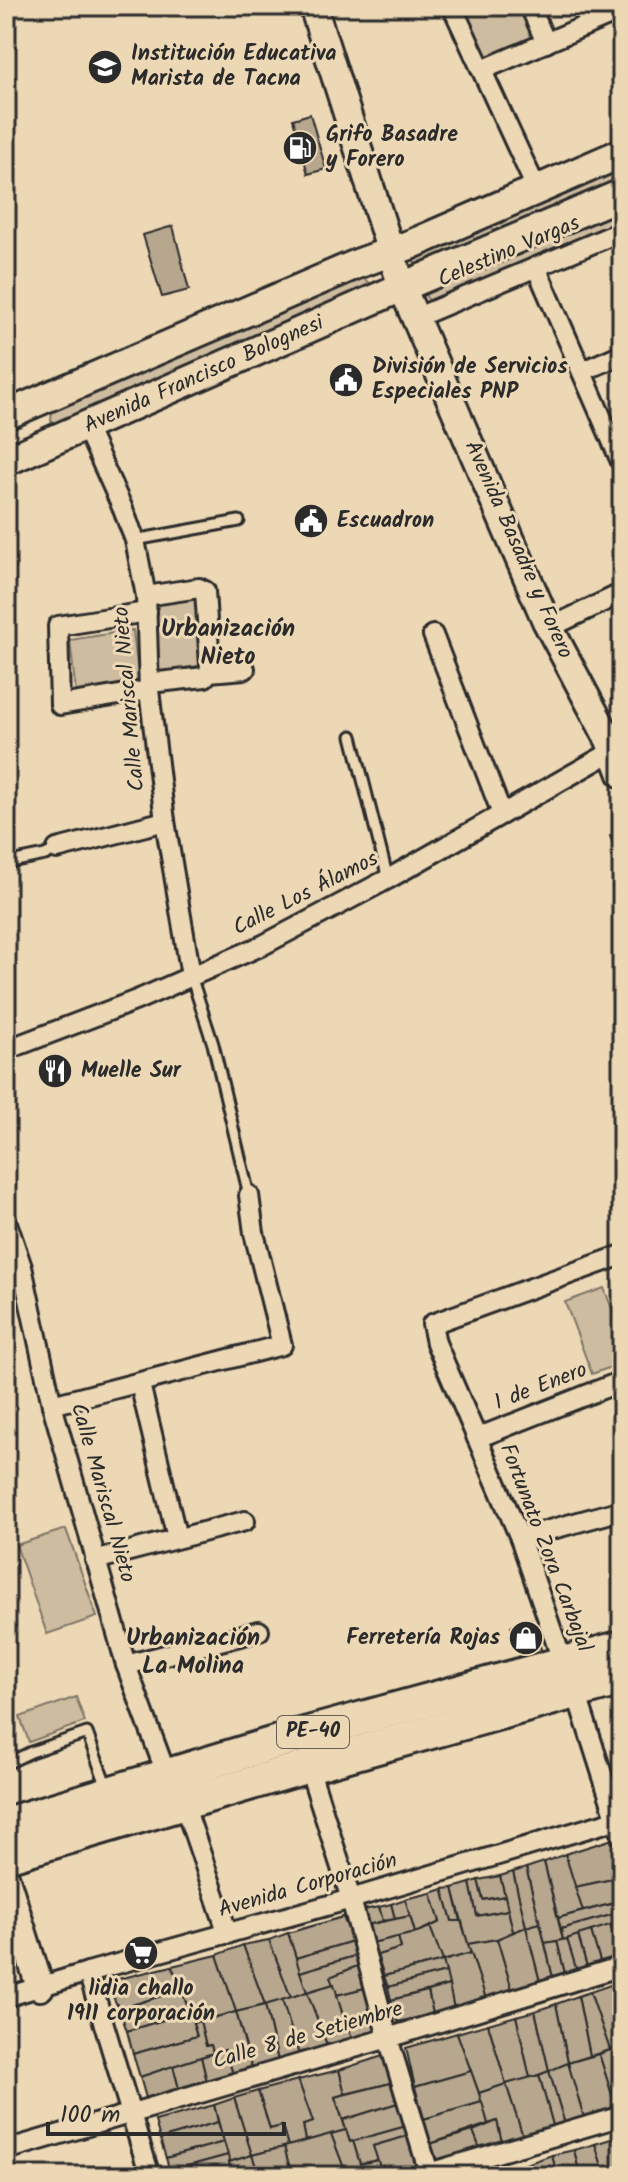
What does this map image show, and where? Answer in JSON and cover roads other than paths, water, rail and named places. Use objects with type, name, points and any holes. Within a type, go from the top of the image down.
[{"type":"highway","name":"PE-40","points":[[6,1856],[309,1766],[569,1677],[622,1647]]},
{"type":"highway","name":"PE-40","points":[[6,1824],[301,1735],[569,1677],[622,1679]]},
{"type":"main road","name":"Avenida Francisco Bolognesi","points":[[19,409],[622,153]]},
{"type":"main road","name":"Avenida Francisco Bolognesi","points":[[6,461],[402,287],[486,259],[622,194]]},
{"type":"main road","points":[[19,409],[48,443]]},
{"type":"street","name":"Avenida Basadre y Forero","points":[[313,6],[402,287],[549,628],[616,750]]},
{"type":"street","points":[[452,6],[537,190]]},
{"type":"street","points":[[530,6],[546,43]]},
{"type":"street","points":[[482,70],[622,10]]},
{"type":"street","name":"Celestino Vargas","points":[[415,318],[622,231]]},
{"type":"street","points":[[536,267],[622,464]]},
{"type":"street","points":[[583,371],[622,354]]},
{"type":"street","name":"Calle Mariscal Nieto","points":[[86,427],[135,540],[146,604],[149,686],[165,821],[191,976]]},
{"type":"street","points":[[199,588],[205,591],[210,665],[205,677],[60,705],[58,626],[146,604],[199,588]]},
{"type":"street","points":[[549,628],[622,593]]},
{"type":"street","points":[[433,635],[502,814]]},
{"type":"street","points":[[209,672],[245,669]]},
{"type":"street","name":"Calle Los Álamos","points":[[6,1050],[137,1000],[263,945],[388,879],[616,750]]},
{"type":"street","points":[[57,849],[165,821]]},
{"type":"street","points":[[52,1405],[282,1345],[254,1233],[249,1195]]},
{"type":"street","name":"Calle Mariscal Nieto","points":[[6,1220],[22,1267],[52,1405],[126,1665],[167,1776],[184,1804],[228,1934]]},
{"type":"street","name":"Fortunato Zora Carbajal","points":[[620,1825],[520,1538],[436,1343],[432,1324],[622,1255]]},
{"type":"street","name":"1 de Enero","points":[[477,1438],[622,1381]]},
{"type":"street","points":[[140,1384],[177,1538]]},
{"type":"street","points":[[520,1538],[622,1510]]},
{"type":"street","points":[[95,1560],[245,1521]]},
{"type":"street","points":[[126,1665],[259,1631]]},
{"type":"street","points":[[301,1735],[351,1899],[426,2175],[622,2116]]},
{"type":"street","name":"Avenida Corporación","points":[[6,1997],[620,1825]]},
{"type":"street","points":[[6,1879],[40,1987]]},
{"type":"street","name":"Calle 8 de Setiembre","points":[[6,2150],[622,1966]]},
{"type":"street","points":[[88,1972],[150,2176]]},
{"type":"lane","points":[[538,243],[573,216]]},
{"type":"lane","points":[[135,540],[239,521]]},
{"type":"lane","points":[[352,736],[388,879]]},
{"type":"lane","points":[[6,863],[45,855],[57,849]]},
{"type":"lane","points":[[191,976],[213,1044],[249,1195]]},
{"type":"lane","points":[[6,1764],[87,1733],[109,1793]]},
{"type":"place","name":"Institución Educativa Marista de Tacna","points":[[105,67]]},
{"type":"place","name":"Grifo Basadre y Forero","points":[[300,148]]},
{"type":"place","name":"División de Servicios Especiales PNP","points":[[346,380]]},
{"type":"place","name":"Escuadron","points":[[311,521]]},
{"type":"place","name":"Muelle Sur","points":[[55,1071]]},
{"type":"place","name":"Ferretería Rojas","points":[[526,1638]]},
{"type":"place","name":"lidia challo 1911 corporación","points":[[141,1953]]},
{"type":"district","name":"Urbanización Nieto","points":[[228,643]]},
{"type":"district","name":"Urbanización La Molina","points":[[193,1652]]}]
